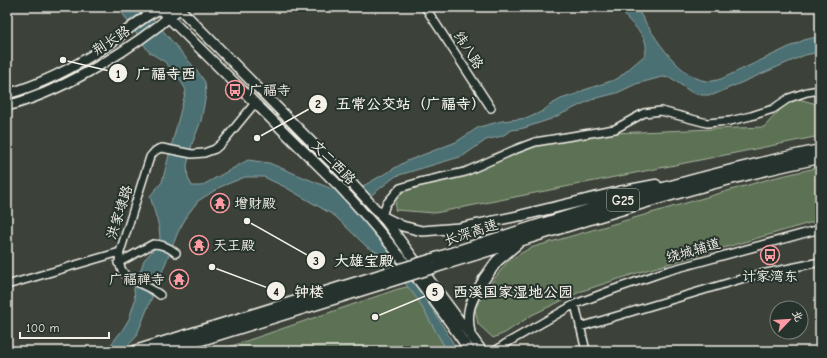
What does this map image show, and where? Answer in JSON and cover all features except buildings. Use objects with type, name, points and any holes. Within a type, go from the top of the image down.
[{"type":"highway","name":"长深高速","points":[[433,264],[534,226],[717,173],[820,150]]},
{"type":"highway","name":"长深高速","points":[[134,351],[433,264],[520,241],[656,199],[769,169],[820,158]]},
{"type":"highway","points":[[523,215],[619,192],[717,173]]},
{"type":"highway","points":[[484,279],[498,261],[520,241]]},
{"type":"highway","name":"长深高速","points":[[166,351],[382,279]]},
{"type":"main road","name":"荆长路","points":[[7,106],[26,101],[54,89],[112,57],[158,26],[180,7]]},
{"type":"main road","name":"文二西路","points":[[180,7],[346,177],[382,216]]},
{"type":"main road","name":"荆长路","points":[[7,94],[27,88],[82,62],[150,14],[162,8]]},
{"type":"main road","name":"文二西路","points":[[162,8],[168,17],[361,209],[438,305],[470,351]]},
{"type":"main road","points":[[382,216],[402,226],[422,231],[460,228],[523,215]]},
{"type":"main road","points":[[382,216],[482,351]]},
{"type":"main road","points":[[471,336],[467,319],[471,302],[484,279]]},
{"type":"street","name":"纬八路","points":[[426,7],[491,108]]},
{"type":"street","points":[[382,216],[386,204],[400,188],[465,172],[535,142],[615,129],[644,113],[661,111],[707,123],[730,120],[751,116],[773,109],[789,98],[807,92],[820,90]]},
{"type":"street","name":"洪家埭路","points":[[7,285],[120,252],[150,157],[154,152],[158,149],[167,149],[192,154],[204,153],[215,149],[223,142],[255,103]]},
{"type":"street","name":"绕城辅道","points":[[495,351],[575,304],[667,271],[820,229]]},
{"type":"street","points":[[118,263],[153,244],[174,251]]},
{"type":"street","points":[[120,252],[118,263],[120,270],[132,280],[157,293]]},
{"type":"street","points":[[580,327],[752,276],[820,262]]},
{"type":"street","points":[[575,304],[586,351]]},
{"type":"green space","points":[[792,97],[820,105],[820,136],[435,213],[395,210],[397,190],[511,151],[587,134],[764,127]]},
{"type":"green space","points":[[820,167],[820,220],[640,272],[582,291],[532,315],[505,333],[493,338],[478,324],[475,309],[485,291],[508,261],[530,248],[769,179]]},
{"type":"green space","points":[[411,286],[457,351],[217,351],[398,289]]},
{"type":"water","points":[[118,7],[143,7],[205,82],[206,94],[201,121],[192,144],[187,166],[188,178],[192,186],[201,186],[248,160],[269,163],[332,189],[350,190],[365,185],[407,161],[456,142],[479,127],[502,121],[528,118],[543,111],[561,99],[617,79],[644,56],[646,50],[645,40],[625,16],[620,7],[636,7],[657,40],[675,62],[685,71],[706,81],[721,79],[804,40],[820,36],[820,52],[805,55],[713,95],[701,95],[691,92],[671,78],[662,77],[636,84],[617,93],[593,99],[551,119],[524,128],[512,130],[502,136],[486,140],[463,156],[396,176],[374,193],[360,206],[435,313],[458,351],[447,351],[418,300],[390,264],[378,253],[367,247],[335,216],[285,187],[264,177],[245,177],[220,187],[198,201],[188,214],[178,232],[136,337],[130,344],[123,348],[106,351],[129,319],[135,300],[134,289],[144,260],[156,247],[160,238],[159,227],[150,196],[162,182],[186,90],[177,75],[165,62],[149,52]]},
{"type":"place","name":"广福寺西","points":[[63,60]]},
{"type":"place","name":"广福寺","points":[[235,90]]},
{"type":"place","name":"五常公交站（广福寺）","points":[[257,138]]},
{"type":"place","name":"增财殿","points":[[220,203]]},
{"type":"place","name":"大雄宝殿","points":[[247,221]]},
{"type":"place","name":"天王殿","points":[[199,245]]},
{"type":"place","name":"计家湾东","points":[[770,255]]},
{"type":"place","name":"钟楼","points":[[212,267]]},
{"type":"place","name":"广福禅寺","points":[[179,279]]},
{"type":"place","name":"西溪国家湿地公园","points":[[375,317]]}]
